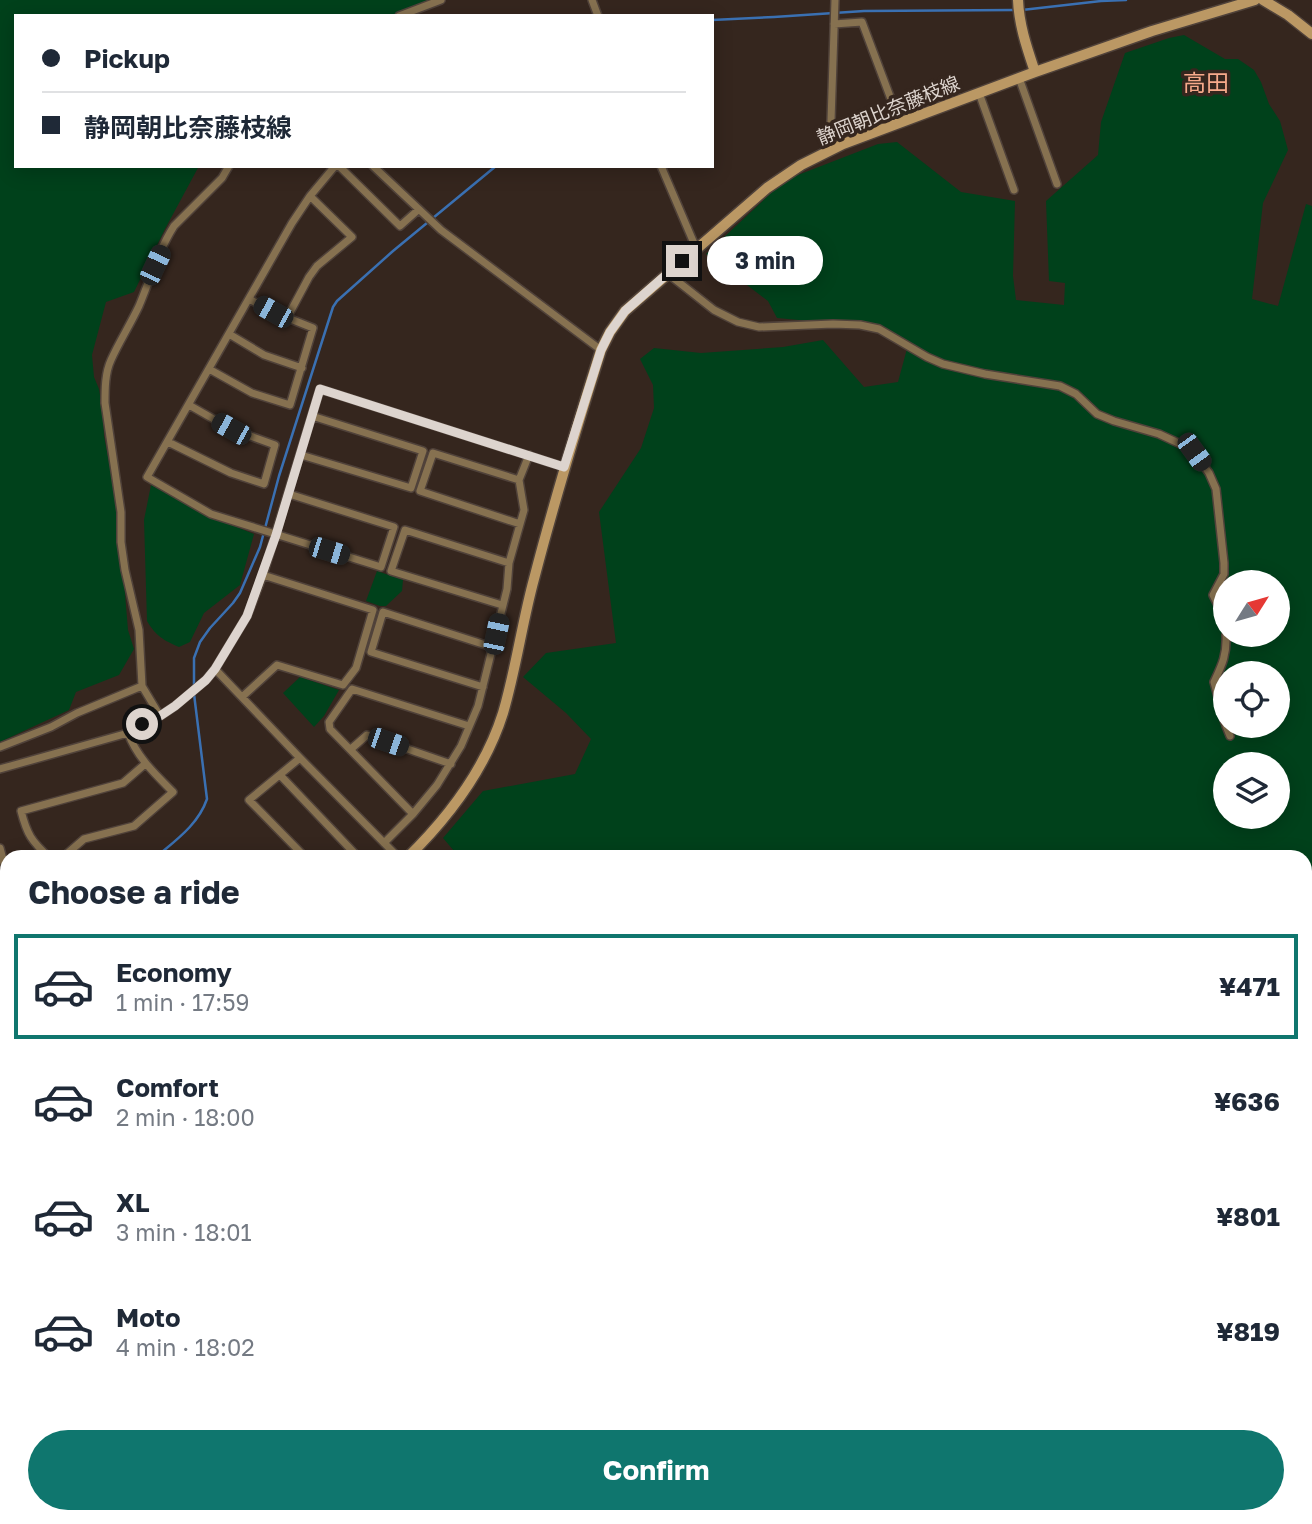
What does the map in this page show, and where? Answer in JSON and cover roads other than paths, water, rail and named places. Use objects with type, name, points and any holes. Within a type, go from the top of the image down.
[{"type":"main road","points":[[1263,0],[1312,34]]},
{"type":"main road","points":[[1018,1],[1025,44],[1035,72]]},
{"type":"main road","name":"静岡朝比奈藤枝線","points":[[415,850],[445,819],[482,762],[495,735],[510,690],[533,582],[564,467],[601,350],[625,311],[767,188],[801,165],[830,150],[1035,72],[1152,31],[1250,1]]},
{"type":"street","points":[[404,14],[441,0]]},
{"type":"street","points":[[830,150],[835,0]]},
{"type":"street","points":[[835,20],[862,22],[900,123]]},
{"type":"street","points":[[1019,78],[1057,184]]},
{"type":"street","points":[[979,93],[1014,190]]},
{"type":"street","points":[[160,716],[142,686],[139,630],[121,542],[121,512],[105,387],[110,362],[139,306],[170,233],[222,178],[228,168]]},
{"type":"street","points":[[289,494],[394,527],[382,567],[211,514],[147,477],[287,231],[310,196],[335,168]]},
{"type":"street","points":[[339,168],[400,226],[418,210]]},
{"type":"street","points":[[375,168],[434,224],[601,350]]},
{"type":"street","points":[[662,168],[696,248]]},
{"type":"street","points":[[287,318],[317,266],[352,237],[310,196]]},
{"type":"street","points":[[667,274],[714,310],[738,321],[758,327],[833,324],[879,329],[943,364],[1060,386],[1076,394],[1097,414],[1143,428],[1187,447],[1194,452],[1209,473],[1218,498],[1224,570]]},
{"type":"street","points":[[209,369],[252,393],[290,405],[313,328],[249,299]]},
{"type":"street","points":[[229,334],[264,355],[302,368]]},
{"type":"street","points":[[0,768],[128,733],[175,706],[206,680],[247,616],[276,535],[320,389],[564,467]]},
{"type":"street","points":[[168,442],[231,473],[264,484],[275,445],[231,429],[190,405]]},
{"type":"street","points":[[301,455],[411,488],[423,450],[312,416]]},
{"type":"street","points":[[520,480],[433,453],[420,491],[520,524]]},
{"type":"street","points":[[384,842],[414,814],[438,785],[461,746],[478,706],[507,589],[509,563],[523,510],[520,480],[529,455]]},
{"type":"street","points":[[502,605],[391,571],[405,530],[509,563]]},
{"type":"street","points":[[242,698],[277,665],[343,685],[356,668],[373,610],[263,575]]},
{"type":"street","points":[[483,687],[371,652],[383,612],[492,647]]},
{"type":"street","points":[[215,669],[392,850]]},
{"type":"street","points":[[0,747],[142,686]]},
{"type":"street","points":[[414,814],[330,729],[329,722],[352,689],[469,726]]},
{"type":"street","points":[[71,850],[84,839],[134,826],[173,792],[145,764],[133,747],[128,733]]},
{"type":"street","points":[[351,749],[367,735],[451,764]]},
{"type":"street","points":[[298,850],[249,800],[300,758]]},
{"type":"street","points":[[41,850],[27,833],[21,811],[123,783],[145,764]]},
{"type":"street","points":[[280,775],[351,850]]},
{"type":"waterway","points":[[1022,10],[1126,0]]},
{"type":"waterway","points":[[714,20],[864,11],[1015,10]]},
{"type":"waterway","points":[[194,688],[194,658],[200,642],[240,593],[260,547],[279,476],[333,307],[393,251],[494,168]]},
{"type":"waterway","points":[[164,850],[198,817],[207,799],[194,694]]},
{"type":"district","name":"高田","points":[[1206,83]]}]
